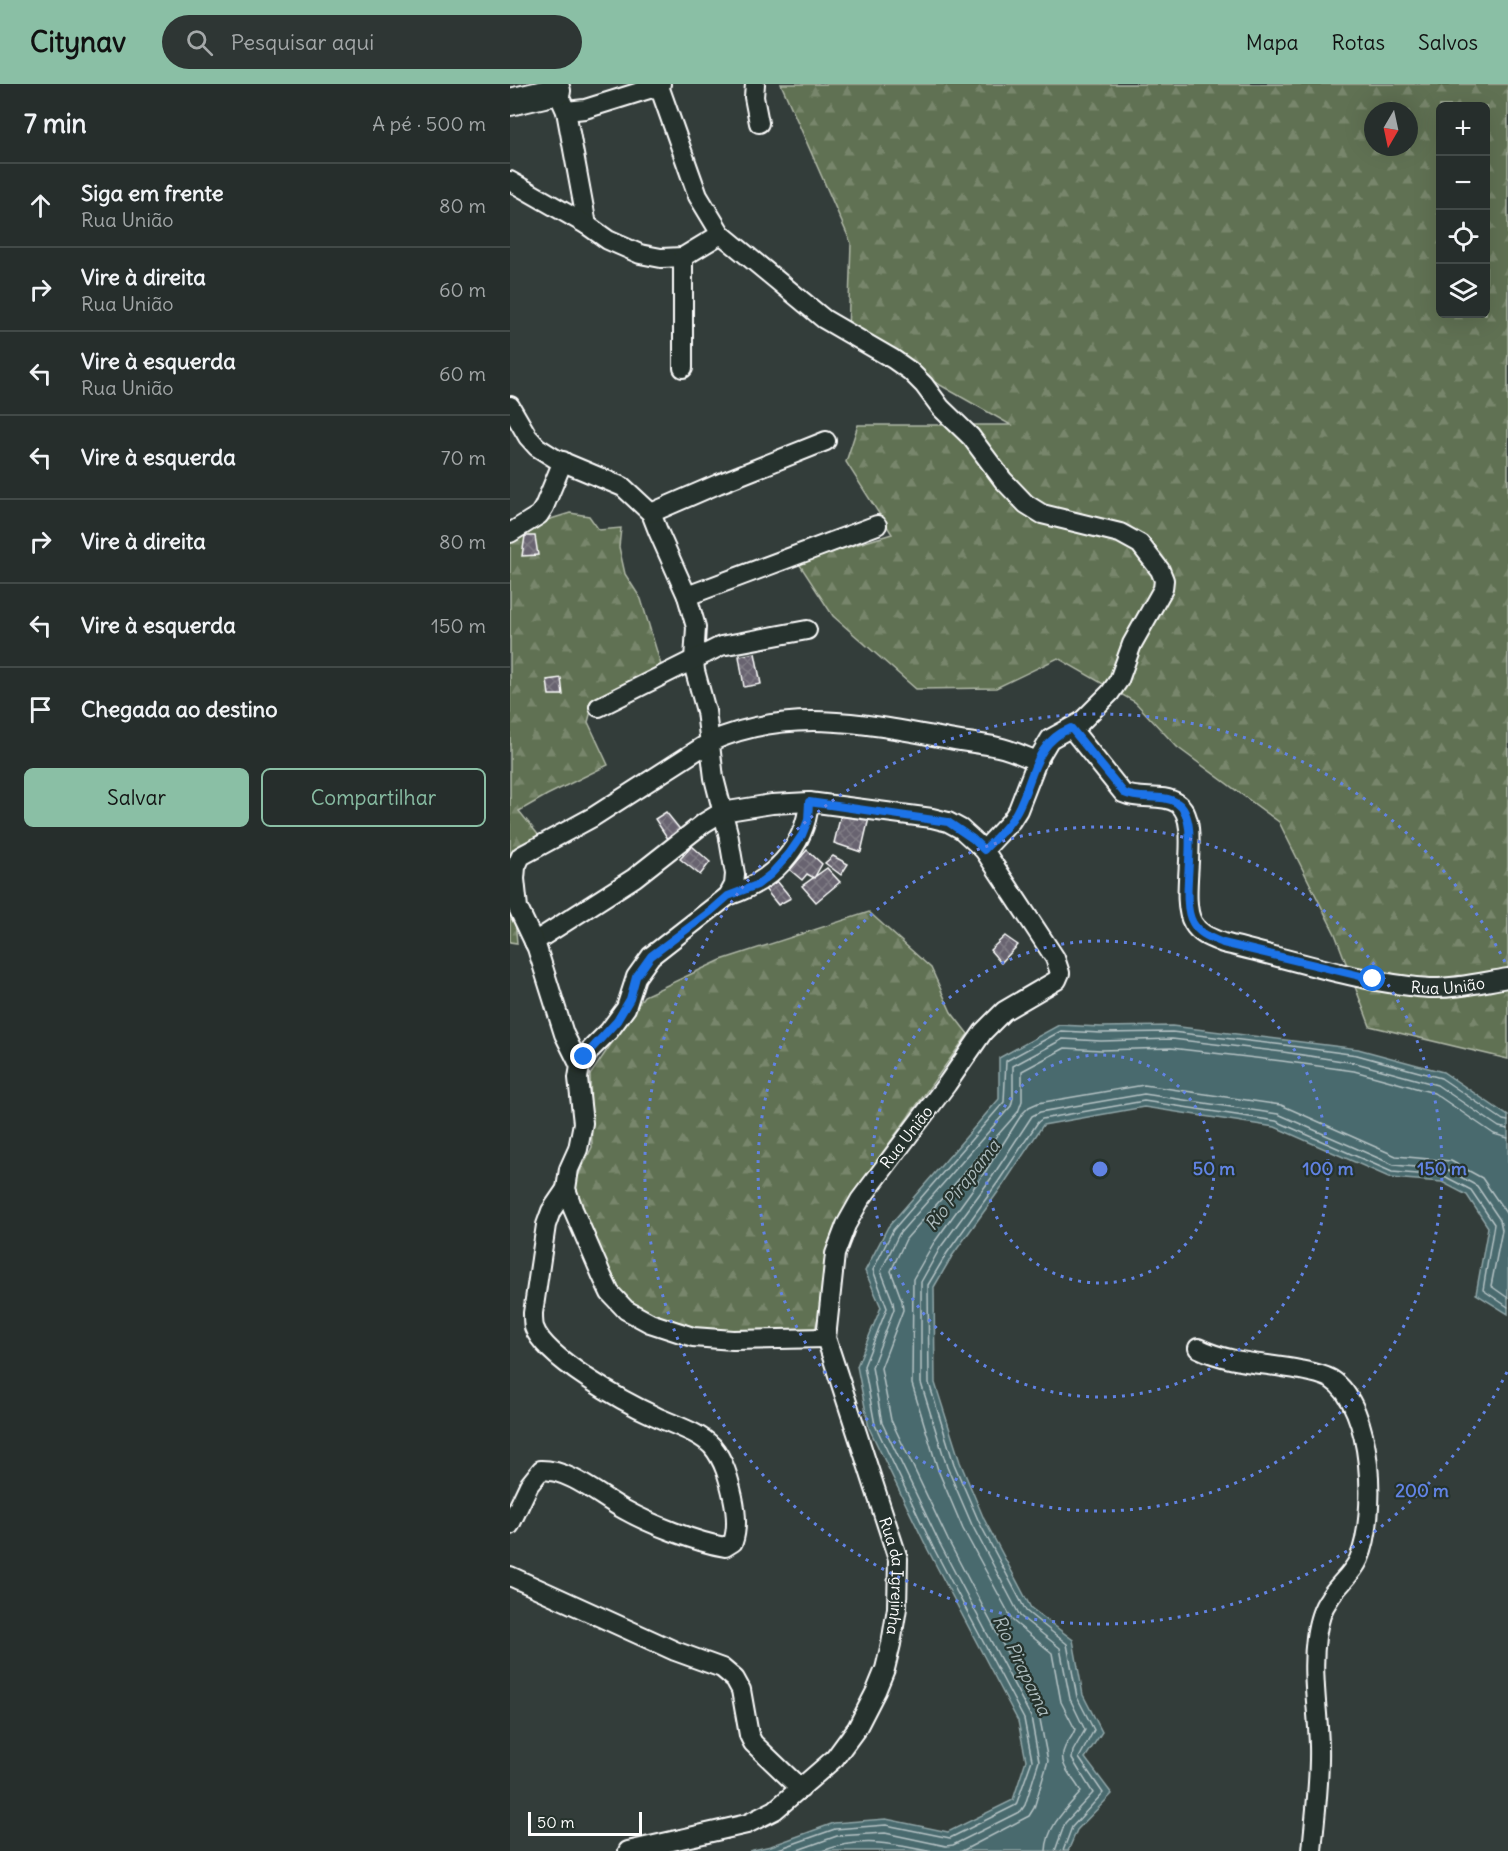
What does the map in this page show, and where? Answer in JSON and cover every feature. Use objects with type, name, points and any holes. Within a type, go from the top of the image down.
[{"type":"street","points":[[755,84],[754,97],[759,123]]},
{"type":"street","points":[[510,102],[560,96],[585,109],[660,85],[698,196],[721,234],[824,319],[887,355],[910,372],[924,385],[941,408],[971,437],[1003,480],[1026,504],[1042,514],[1120,533],[1140,544],[1155,561],[1164,580],[1163,589],[1132,644],[1119,680],[1102,703],[1071,728],[1050,739],[1037,761],[1018,810],[984,850],[973,839],[948,822],[809,802],[772,804],[722,812],[704,823],[634,878],[534,942]]},
{"type":"street","points":[[560,96],[587,225]]},
{"type":"street","points":[[510,181],[587,225],[608,240],[640,254],[661,258],[683,256],[721,234]]},
{"type":"street","points":[[683,256],[683,368]]},
{"type":"street","points":[[510,406],[528,437],[537,447],[623,487],[651,513],[687,597],[696,627],[694,660],[697,682],[706,711],[714,778],[735,874],[732,891],[728,896],[651,956],[642,966],[626,1008],[609,1031],[591,1048],[580,1066],[578,1078],[582,1130],[578,1149],[569,1169],[567,1189],[573,1209],[610,1293],[637,1317],[693,1337],[713,1340],[826,1338]]},
{"type":"street","points":[[651,513],[826,441]]},
{"type":"street","points":[[510,532],[539,515],[563,461]]},
{"type":"street","points":[[687,597],[877,525]]},
{"type":"street","points":[[599,707],[721,646],[807,630]]},
{"type":"street","points":[[580,1066],[564,1034],[534,942],[521,916],[515,894],[516,867],[521,856],[593,817],[710,742],[726,734],[763,725],[800,720],[843,721],[1000,747],[1037,761]]},
{"type":"street","name":"Rua União","points":[[1071,728],[1124,793],[1177,803],[1187,815],[1189,916],[1196,928],[1206,937],[1351,975],[1414,986],[1446,987],[1508,978]]},
{"type":"street","points":[[728,896],[757,885],[771,874],[789,854],[802,835],[808,820],[809,802]]},
{"type":"street","name":"Rua União","points":[[826,1338],[835,1254],[846,1225],[860,1200],[992,1022],[1004,1011],[1057,980],[1060,973],[1055,958],[984,850]]},
{"type":"street","points":[[510,1525],[535,1477],[541,1470],[551,1470],[580,1483],[639,1518],[684,1534],[725,1547],[733,1542],[736,1535],[730,1482],[713,1448],[699,1436],[646,1412],[596,1383],[558,1356],[534,1328],[533,1313],[546,1225],[551,1211],[567,1189]]},
{"type":"street","name":"Rua da Igrejinha","points":[[628,1851],[684,1840],[753,1822],[775,1810],[822,1771],[847,1743],[876,1691],[885,1669],[891,1644],[899,1577],[895,1547],[826,1338]]},
{"type":"street","points":[[1198,1348],[1222,1358],[1291,1368],[1331,1379],[1346,1393],[1363,1432],[1367,1457],[1368,1496],[1365,1544],[1355,1568],[1323,1608],[1316,1643],[1314,1670],[1319,1772],[1312,1851]]},
{"type":"street","points":[[510,1576],[675,1651],[722,1668],[735,1679],[741,1690],[749,1735],[753,1743],[801,1789]]},
{"type":"green space","points":[[781,84],[1508,84],[1508,1059],[1370,1026],[1335,934],[1279,822],[1177,747],[1135,702],[1058,658],[996,688],[916,689],[833,616],[798,562],[892,534],[846,462],[858,425],[1011,425],[848,333],[851,243]]},
{"type":"green space","points":[[570,513],[589,516],[599,530],[621,528],[619,547],[625,574],[641,599],[661,665],[642,679],[594,700],[588,722],[608,765],[519,811],[540,837],[510,872],[510,542],[541,522]]},
{"type":"green space","points":[[510,902],[515,920],[517,943],[510,942]]},
{"type":"green space","points":[[869,912],[931,968],[951,1012],[968,1034],[860,1184],[832,1234],[833,1268],[812,1339],[685,1334],[626,1310],[568,1197],[592,1147],[590,1075],[644,996],[721,960]]},
{"type":"water","name":"Rio Pirapama","points":[[1059,1025],[1172,1026],[1358,1049],[1443,1072],[1508,1116],[1508,1314],[1476,1294],[1488,1227],[1467,1195],[1442,1182],[1391,1178],[1275,1127],[1144,1107],[1043,1125],[952,1256],[934,1287],[935,1383],[960,1462],[984,1519],[1031,1608],[1073,1640],[1083,1695],[1102,1732],[1085,1758],[1112,1794],[1077,1830],[1068,1851],[749,1851],[771,1846],[834,1823],[886,1819],[948,1832],[1013,1800],[1026,1760],[1018,1721],[928,1550],[869,1428],[857,1366],[881,1307],[865,1271],[888,1227],[999,1099],[999,1058]]},
{"type":"building","points":[[525,536],[535,536],[538,555],[522,556]]},
{"type":"building","points":[[755,653],[761,684],[744,687],[739,656]]},
{"type":"building","points":[[561,678],[563,695],[549,695],[547,680]]},
{"type":"building","points":[[842,810],[869,818],[861,852],[834,843]]},
{"type":"building","points":[[666,812],[683,833],[670,842],[655,819]]},
{"type":"building","points":[[692,846],[710,862],[700,875],[680,859]]},
{"type":"building","points":[[807,850],[822,864],[814,878],[807,874],[802,880],[790,870]]},
{"type":"building","points":[[833,856],[848,864],[841,875],[825,863]]},
{"type":"building","points":[[827,868],[840,882],[816,902],[802,886]]},
{"type":"building","points":[[777,881],[791,898],[778,905],[765,889]]},
{"type":"building","points":[[1005,936],[1018,945],[1001,963],[990,950]]},
{"type":"route","points":[[584,1057],[609,1031],[626,1008],[636,977],[651,956],[728,896],[757,885],[771,874],[789,854],[802,835],[808,820],[809,802],[948,822],[973,839],[984,850],[1018,810],[1037,761],[1050,739],[1071,728],[1124,793],[1177,803],[1187,815],[1189,916],[1201,933],[1223,943],[1373,979]]}]
